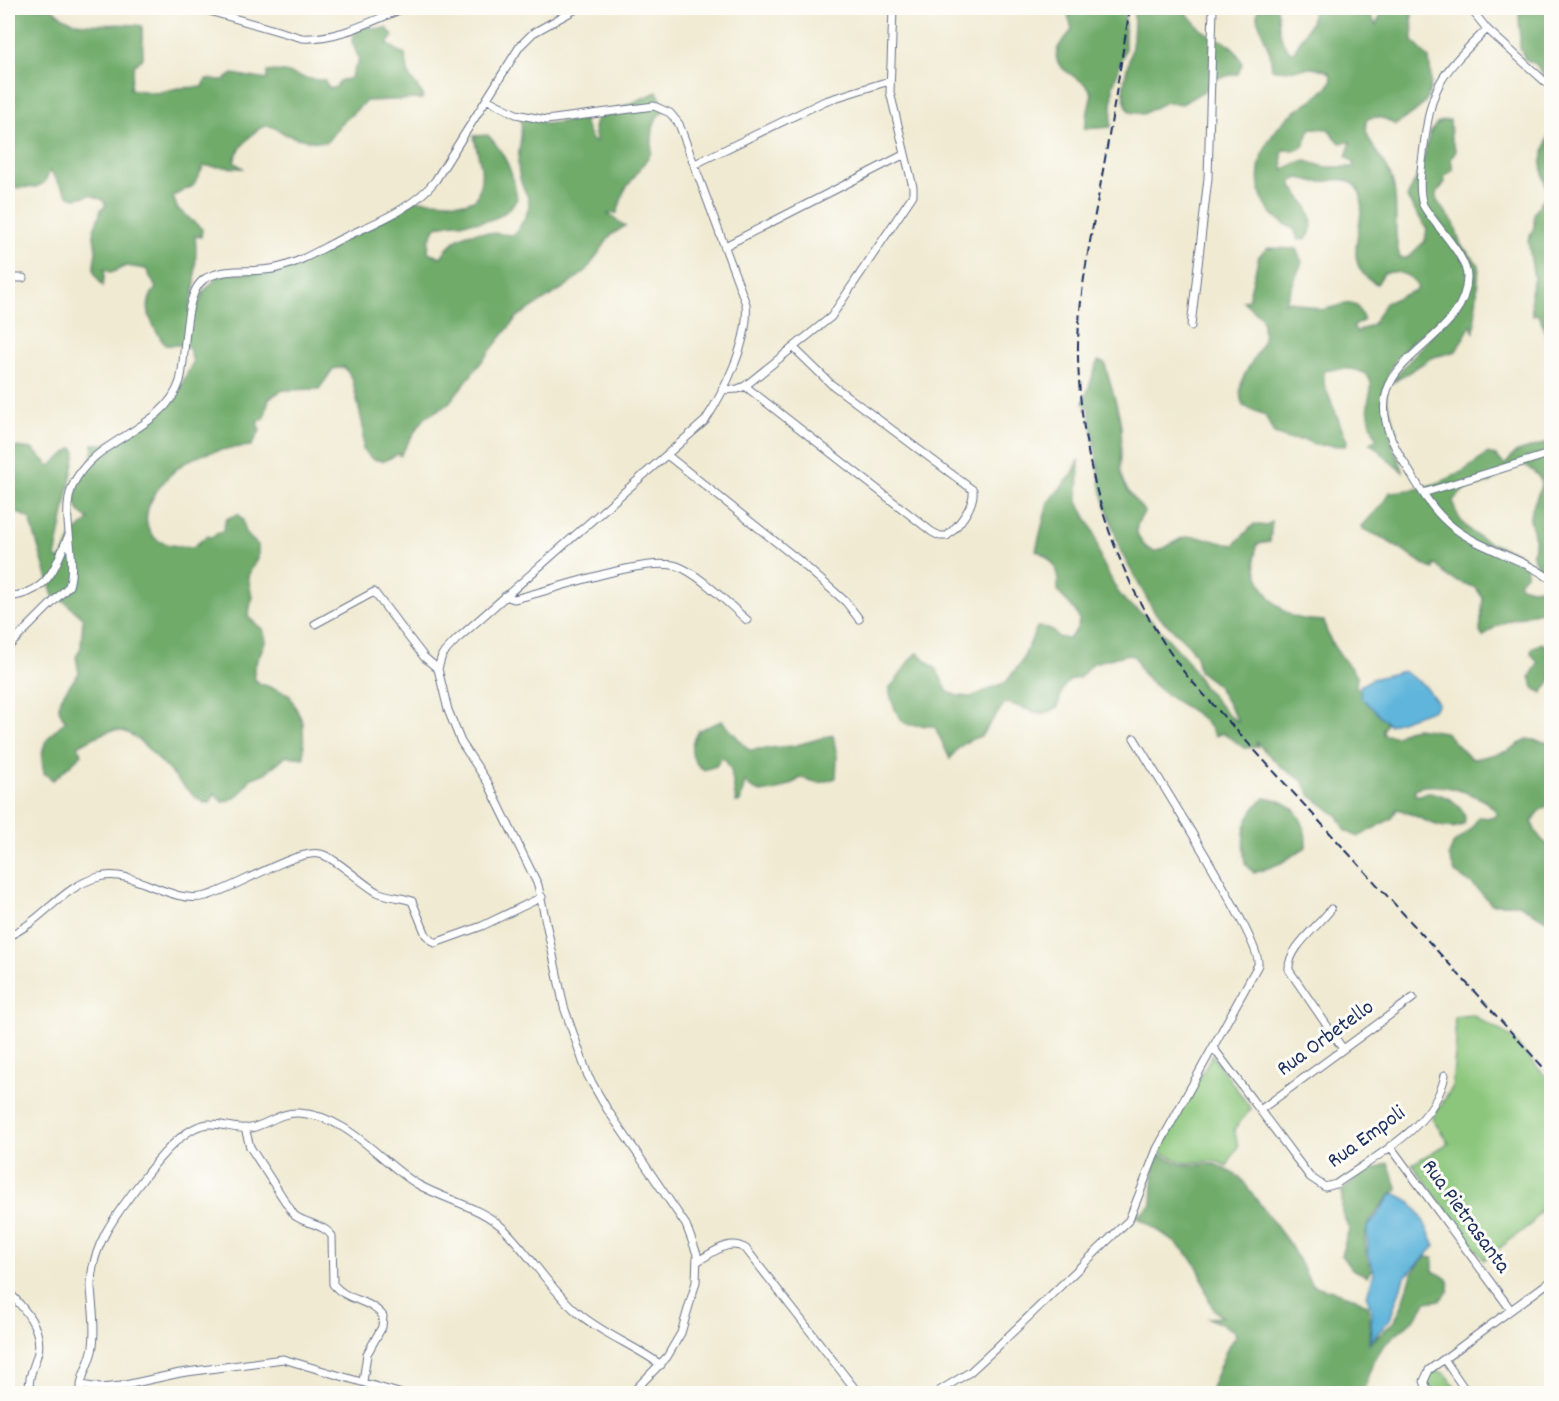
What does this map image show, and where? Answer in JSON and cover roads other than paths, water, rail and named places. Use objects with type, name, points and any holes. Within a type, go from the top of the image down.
[{"type":"street","points":[[199,8],[302,38],[315,39],[334,35],[404,8]]},
{"type":"street","points":[[8,647],[69,586],[70,494],[82,470],[115,441],[160,412],[173,397],[183,367],[189,309],[199,284],[204,279],[229,270],[264,270],[300,261],[411,202],[435,182],[488,100],[510,57],[533,33],[578,8]]},
{"type":"street","points":[[722,390],[745,386],[831,317],[913,195],[890,81],[893,8]]},
{"type":"street","points":[[1191,326],[1208,178],[1213,8]]},
{"type":"street","points":[[1470,8],[1487,29],[1551,88]]},
{"type":"street","points":[[1487,29],[1448,68],[1436,87],[1426,123],[1421,176],[1420,196],[1423,205],[1466,269],[1466,288],[1449,318],[1392,378],[1386,398],[1386,424],[1390,440],[1441,517],[1457,530],[1551,580]]},
{"type":"street","points":[[695,164],[825,101],[890,81]]},
{"type":"street","points":[[488,100],[516,114],[546,120],[658,107],[670,112],[679,124],[695,164],[743,292],[747,314],[743,339],[722,390],[705,422],[505,596],[442,655],[438,669],[445,700],[460,742],[501,808],[542,897],[564,1006],[588,1076],[607,1109],[686,1225],[698,1261],[696,1282],[681,1333],[661,1365],[631,1394]]},
{"type":"street","points":[[725,246],[905,154]]},
{"type":"street","points":[[8,278],[23,278]]},
{"type":"street","points":[[745,386],[932,532],[946,536],[969,509],[974,498],[974,490],[831,384],[794,348]]},
{"type":"street","points":[[1423,493],[1551,453]]},
{"type":"street","points":[[667,454],[795,558],[846,602],[860,619]]},
{"type":"street","points":[[8,597],[32,591],[47,582],[69,535]]},
{"type":"street","points":[[505,596],[520,597],[621,571],[663,564],[688,571],[747,620]]},
{"type":"street","points":[[315,624],[374,592],[424,657],[438,669]]},
{"type":"street","points":[[934,1394],[969,1372],[995,1349],[1129,1220],[1157,1149],[1258,965],[1254,945],[1219,880],[1134,738]]},
{"type":"street","points":[[8,936],[30,925],[65,894],[100,876],[116,876],[180,896],[199,897],[249,880],[288,860],[313,853],[330,858],[379,893],[412,901],[426,935],[435,943],[441,943],[482,926],[542,897]]},
{"type":"street","points":[[1331,909],[1294,952],[1288,965],[1291,976],[1344,1049]]},
{"type":"street","name":"Rua Orbetello","points":[[1260,1110],[1413,998]]},
{"type":"street","points":[[1215,1050],[1260,1110]]},
{"type":"street","name":"Rua Empoli","points":[[1260,1110],[1310,1177],[1325,1187],[1336,1184],[1390,1146],[1423,1119],[1443,1086],[1445,1075]]},
{"type":"street","points":[[81,1394],[81,1385],[94,1339],[92,1269],[108,1228],[144,1177],[186,1133],[205,1124],[245,1128],[280,1115],[298,1113],[316,1117],[364,1140],[415,1182],[500,1226],[578,1313],[604,1332],[646,1354],[661,1365]]},
{"type":"street","points":[[245,1128],[250,1146],[294,1215],[301,1221],[323,1228],[332,1236],[333,1284],[345,1295],[372,1306],[383,1316],[382,1327],[367,1354],[363,1382]]},
{"type":"street","name":"Rua Pietrasanta","points":[[1390,1146],[1511,1310]]},
{"type":"street","points":[[698,1261],[727,1245],[737,1245],[746,1250],[859,1394]]},
{"type":"street","points":[[1429,1394],[1425,1385],[1425,1375],[1551,1280]]},
{"type":"street","points":[[8,1291],[32,1320],[37,1336],[38,1351],[28,1377],[30,1394]]},
{"type":"street","points":[[81,1385],[100,1388],[121,1386],[180,1373],[273,1359],[294,1360],[402,1394]]},
{"type":"street","points":[[1444,1359],[1468,1394]]},
{"type":"water","points":[[1403,671],[1425,686],[1438,703],[1435,709],[1389,725],[1361,697],[1360,686],[1372,679]]},
{"type":"water","points":[[1393,1193],[1415,1207],[1435,1246],[1404,1278],[1390,1319],[1370,1342],[1372,1313],[1367,1296],[1374,1273],[1368,1252],[1367,1229]]},
{"type":"railway","points":[[1130,8],[1085,272],[1078,337],[1081,401],[1086,443],[1107,526],[1141,604],[1162,641],[1187,676],[1552,1077]]}]
